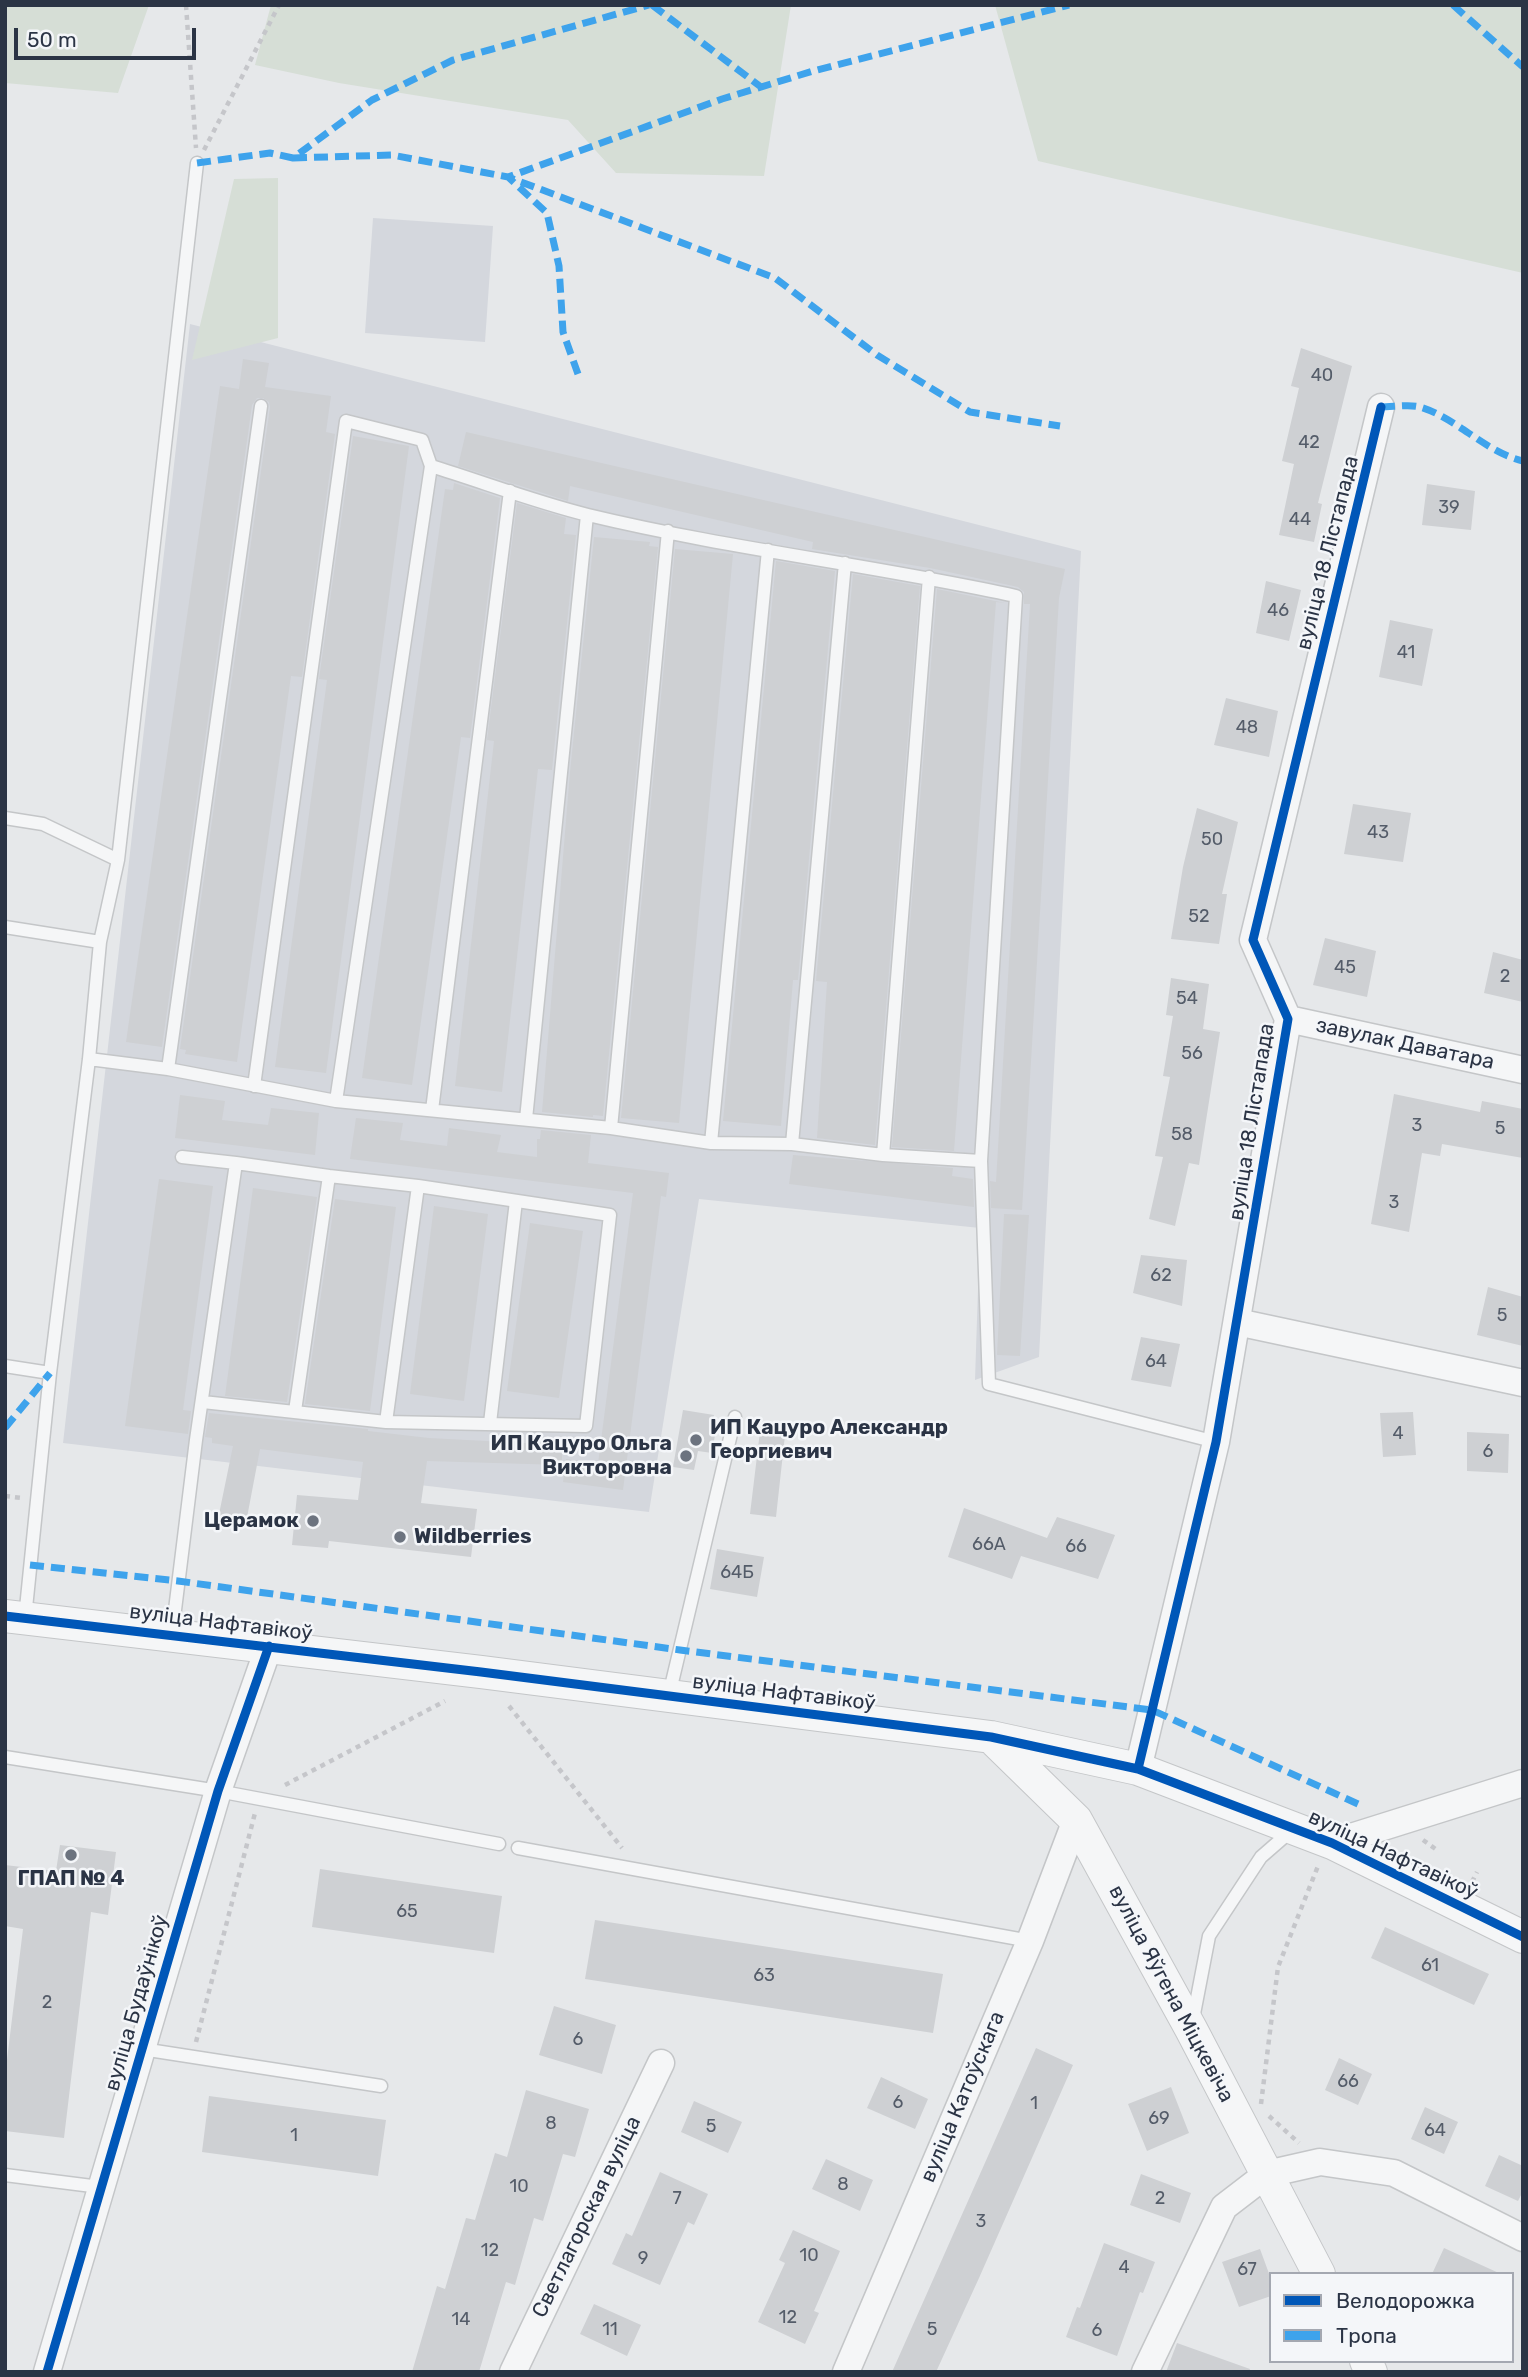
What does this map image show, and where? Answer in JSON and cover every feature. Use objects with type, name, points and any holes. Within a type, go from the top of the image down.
[{"type":"street","name":"вуліца 18 Лістапада","points":[[1138,1769],[1216,1443],[1288,1019],[1253,940],[1381,407]]},
{"type":"street","name":"завулак Даватара","points":[[1288,1019],[1523,1070]]},
{"type":"street","points":[[1237,1322],[1523,1383]]},
{"type":"street","name":"вуліца Нафтавікоў","points":[[15,1617],[172,1634],[991,1737],[1138,1769],[1332,1843],[1523,1937]]},
{"type":"street","name":"вуліца Будаўнікоў","points":[[47,2372],[218,1790],[269,1646]]},
{"type":"street","name":"вуліца Яўгена Міцкевіча","points":[[991,1737],[1076,1820],[1191,2029],[1318,2272]]},
{"type":"street","points":[[1332,1843],[1523,1783]]},
{"type":"street","name":"вуліца Катоўскага","points":[[846,2372],[1030,1941],[1076,1820]]},
{"type":"street","name":"Светлагорская вуліца","points":[[513,2372],[661,2063]]},
{"type":"street","points":[[1144,2372],[1224,2207],[1267,2174],[1320,2162],[1394,2173],[1523,2238]]},
{"type":"lane","points":[[15,1617],[50,1373],[89,1059],[100,942],[118,860],[197,163]]},
{"type":"lane","points":[[168,1069],[261,406]]},
{"type":"lane","points":[[254,1086],[346,421],[422,440],[431,466],[337,1101]]},
{"type":"lane","points":[[431,466],[587,514],[768,550],[929,577],[1016,596],[981,1161],[989,1384],[1216,1443]]},
{"type":"lane","points":[[432,1110],[510,491]]},
{"type":"lane","points":[[526,1119],[587,514]]},
{"type":"lane","points":[[611,1128],[668,531]]},
{"type":"lane","points":[[711,1143],[768,550]]},
{"type":"lane","points":[[792,1144],[845,563]]},
{"type":"lane","points":[[883,1155],[929,577]]},
{"type":"lane","points":[[5,818],[43,824],[118,860]]},
{"type":"lane","points":[[5,927],[100,942]]},
{"type":"lane","points":[[89,1059],[168,1069],[337,1101],[611,1128],[711,1143],[792,1144],[883,1155],[981,1161]]},
{"type":"lane","points":[[182,1157],[418,1186],[610,1215],[586,1426],[386,1422],[203,1402]]},
{"type":"lane","points":[[172,1634],[196,1440],[236,1163]]},
{"type":"lane","points":[[295,1411],[329,1177]]},
{"type":"lane","points":[[386,1422],[418,1186]]},
{"type":"lane","points":[[490,1423],[516,1200]]},
{"type":"lane","points":[[5,1366],[50,1373]]},
{"type":"lane","points":[[669,1696],[735,1417]]},
{"type":"lane","points":[[5,1757],[218,1790],[499,1844]]},
{"type":"lane","points":[[1191,2029],[1209,1936],[1261,1857],[1294,1828]]},
{"type":"lane","points":[[518,1848],[1030,1941]]},
{"type":"lane","points":[[142,2049],[380,2086]]},
{"type":"lane","points":[[5,2175],[100,2187]]},
{"type":"path","points":[[186,5],[197,163]]},
{"type":"path","points":[[197,163],[279,5]]},
{"type":"path","points":[[192,2057],[259,1799],[445,1702]]},
{"type":"path","points":[[509,1706],[639,1870]]},
{"type":"path","points":[[1320,2162],[1261,2108],[1278,1966],[1314,1872],[1332,1843]]},
{"type":"shaded area","points":[[5,5],[149,5],[118,93],[5,83]]},
{"type":"shaded area","points":[[271,5],[791,5],[764,176],[616,173],[568,120],[339,83],[255,65]]},
{"type":"shaded area","points":[[995,5],[1523,5],[1523,273],[1038,161]]},
{"type":"shaded area","points":[[278,178],[278,338],[192,360],[234,179]]},
{"type":"shaded area","points":[[373,218],[493,226],[485,342],[365,333]]},
{"type":"shaded area","points":[[190,324],[1081,551],[1039,1357],[975,1380],[980,1228],[699,1199],[649,1512],[63,1443]]},
{"type":"building","points":[[1301,348],[1352,366],[1318,503],[1322,504],[1314,542],[1279,535],[1294,464],[1282,461],[1299,388],[1291,386]]},
{"type":"building","points":[[243,359],[269,363],[265,387],[331,396],[326,432],[335,434],[302,677],[291,676],[237,1062],[185,1054],[186,1050],[180,1049],[270,407],[269,402],[263,398],[257,398],[252,405],[162,1047],[126,1042],[220,386],[239,389]]},
{"type":"building","points":[[466,432],[1065,569],[1059,598],[1022,1210],[991,1208],[990,1181],[996,1182],[1030,604],[1024,604],[1024,592],[1018,587],[930,568],[812,549],[813,542],[570,486],[568,501],[458,466]]},
{"type":"building","points":[[353,436],[409,446],[326,1073],[275,1067],[327,680],[319,679]]},
{"type":"building","points":[[454,483],[500,498],[470,738],[461,737],[412,1085],[362,1078],[445,489],[453,490]]},
{"type":"building","points":[[1427,484],[1475,491],[1471,530],[1422,525]]},
{"type":"building","points":[[517,503],[566,518],[564,534],[576,535],[552,770],[538,769],[502,1092],[455,1086],[494,741],[487,740]]},
{"type":"building","points":[[594,537],[650,542],[649,546],[658,547],[603,1116],[593,1117],[542,1112],[570,772]]},
{"type":"building","points":[[675,549],[733,554],[679,1123],[621,1118]]},
{"type":"building","points":[[776,561],[835,571],[798,980],[793,980],[781,1126],[723,1121]]},
{"type":"building","points":[[853,574],[920,586],[875,1145],[817,1138],[827,982],[816,981]]},
{"type":"building","points":[[1266,581],[1301,590],[1289,641],[1256,633]]},
{"type":"building","points":[[937,589],[1005,603],[996,602],[954,1151],[892,1147]]},
{"type":"building","points":[[1390,620],[1433,629],[1422,686],[1379,677]]},
{"type":"building","points":[[1226,698],[1278,711],[1269,757],[1214,745]]},
{"type":"building","points":[[1353,804],[1411,813],[1403,862],[1344,854]]},
{"type":"building","points":[[1197,808],[1238,822],[1222,894],[1227,894],[1219,944],[1171,939],[1183,867]]},
{"type":"building","points":[[1325,938],[1376,951],[1367,997],[1313,985]]},
{"type":"building","points":[[1493,952],[1523,960],[1523,1002],[1484,993]]},
{"type":"building","points":[[1171,978],[1209,984],[1203,1029],[1220,1032],[1199,1165],[1189,1163],[1175,1226],[1149,1219],[1163,1157],[1155,1156],[1170,1077],[1163,1076],[1173,1016],[1166,1015]]},
{"type":"building","points":[[1394,1094],[1480,1112],[1482,1101],[1523,1109],[1523,1158],[1442,1144],[1440,1156],[1422,1153],[1409,1232],[1371,1224]]},
{"type":"building","points":[[180,1095],[225,1101],[222,1120],[268,1125],[271,1108],[319,1113],[315,1155],[175,1138]]},
{"type":"building","points":[[356,1118],[403,1123],[400,1140],[447,1146],[449,1128],[501,1135],[497,1152],[537,1157],[537,1139],[540,1139],[541,1130],[591,1135],[588,1163],[669,1173],[666,1197],[661,1196],[623,1490],[563,1482],[566,1459],[598,1464],[633,1193],[350,1159]]},
{"type":"building","points":[[793,1155],[953,1168],[952,1176],[973,1179],[974,1207],[789,1184]]},
{"type":"building","points":[[159,1179],[213,1186],[183,1410],[191,1411],[188,1434],[125,1426]]},
{"type":"building","points":[[253,1188],[317,1197],[287,1402],[225,1396]]},
{"type":"building","points":[[335,1199],[396,1207],[370,1411],[305,1404]]},
{"type":"building","points":[[434,1206],[488,1214],[464,1401],[410,1394]]},
{"type":"building","points":[[1004,1214],[1029,1215],[1020,1356],[997,1355]]},
{"type":"building","points":[[530,1223],[583,1231],[559,1398],[507,1391]]},
{"type":"building","points":[[1141,1255],[1187,1260],[1182,1306],[1133,1293]]},
{"type":"building","points":[[1488,1287],[1523,1297],[1523,1346],[1477,1335]]},
{"type":"building","points":[[1141,1337],[1180,1344],[1171,1387],[1131,1380]]},
{"type":"building","name":"ИП Кацуро Александр Георгиевич","points":[[683,1410],[714,1415],[711,1428],[716,1429],[712,1453],[698,1451],[694,1470],[673,1467]]},
{"type":"building","points":[[1413,1412],[1416,1455],[1383,1457],[1380,1413]]},
{"type":"building","points":[[209,1413],[429,1438],[562,1445],[562,1465],[427,1461],[421,1503],[477,1509],[471,1557],[329,1541],[328,1548],[292,1545],[297,1495],[358,1500],[363,1462],[260,1449],[245,1528],[218,1519],[233,1446],[212,1443],[212,1438],[205,1437]]},
{"type":"building","points":[[761,1423],[786,1426],[776,1517],[750,1514]]},
{"type":"building","points":[[1467,1432],[1509,1434],[1508,1473],[1467,1471]]},
{"type":"building","points":[[964,1508],[1047,1538],[1057,1517],[1115,1535],[1098,1579],[1021,1556],[1012,1579],[948,1557]]},
{"type":"building","points":[[717,1549],[764,1557],[757,1597],[710,1589]]},
{"type":"building","points":[[60,1845],[116,1852],[108,1915],[91,1912],[64,2138],[5,2131],[5,2076],[23,1929],[5,1926],[5,1865],[56,1871]]},
{"type":"building","points":[[320,1869],[502,1896],[494,1953],[312,1927]]},
{"type":"building","points":[[595,1920],[943,1974],[933,2033],[585,1979]]},
{"type":"building","points":[[1385,1927],[1489,1974],[1474,2005],[1371,1958]]},
{"type":"building","points":[[554,2006],[616,2025],[602,2074],[539,2055]]},
{"type":"building","points":[[1036,2048],[1073,2065],[979,2278],[936,2372],[892,2372]]},
{"type":"building","points":[[1339,2058],[1372,2074],[1358,2105],[1325,2090]]},
{"type":"building","points":[[881,2077],[928,2099],[915,2129],[867,2108]]},
{"type":"building","points":[[1171,2087],[1189,2133],[1147,2151],[1128,2104]]},
{"type":"building","points":[[526,2090],[589,2109],[575,2157],[563,2154],[543,2221],[534,2218],[515,2285],[506,2282],[479,2372],[412,2372],[437,2286],[445,2289],[466,2218],[475,2220],[495,2153],[507,2157]]},
{"type":"building","points":[[209,2096],[386,2120],[378,2176],[202,2152]]},
{"type":"building","points":[[694,2101],[742,2122],[728,2153],[681,2132]]},
{"type":"building","points":[[1425,2107],[1458,2122],[1444,2154],[1411,2139]]},
{"type":"building","points":[[1499,2155],[1523,2166],[1523,2191],[1518,2201],[1485,2186]]},
{"type":"building","points":[[826,2159],[873,2180],[860,2211],[812,2189]]},
{"type":"building","points":[[660,2172],[708,2194],[694,2225],[688,2222],[660,2285],[612,2264],[626,2233],[632,2236]]},
{"type":"building","points":[[1141,2174],[1191,2193],[1180,2223],[1130,2205]]},
{"type":"building","points":[[793,2230],[840,2251],[814,2311],[819,2313],[805,2344],[758,2322],[785,2263],[779,2260]]},
{"type":"building","points":[[1104,2243],[1155,2262],[1143,2293],[1140,2292],[1117,2356],[1066,2337],[1077,2307],[1080,2308]]},
{"type":"building","points":[[1444,2248],[1497,2272],[1433,2272]]},
{"type":"building","points":[[1260,2249],[1269,2274],[1269,2297],[1239,2307],[1222,2262]]},
{"type":"building","points":[[594,2304],[641,2325],[627,2356],[580,2334]]},
{"type":"building","points":[[1177,2343],[1250,2369],[1249,2372],[1166,2372]]},
{"type":"marked path","points":[[197,163],[270,153],[293,158],[372,100],[453,60],[649,5]]},
{"type":"marked path","points":[[652,5],[761,87]]},
{"type":"marked path","points":[[578,374],[563,332],[559,266],[547,213],[508,177],[722,99],[813,71],[1069,5]]},
{"type":"marked path","points":[[1453,5],[1523,67]]},
{"type":"marked path","points":[[293,158],[392,155],[508,177],[775,278],[877,355],[970,412],[1060,426]]},
{"type":"marked path","points":[[1381,407],[1420,407],[1446,419],[1509,457],[1523,461]]},
{"type":"marked path","points":[[5,1428],[50,1373]]},
{"type":"marked path","points":[[30,1565],[178,1581],[680,1650],[1152,1710],[1358,1804]]},
{"type":"cycle path","points":[[1138,1769],[1216,1442],[1288,1019],[1253,940],[1381,407]]},
{"type":"cycle path","points":[[5,1616],[481,1672],[991,1737],[1138,1769],[1332,1843],[1523,1937]]},
{"type":"cycle path","points":[[47,2372],[218,1791],[269,1646]]},
{"type":"place","name":"ИП Кацуро Александр Георгиевич","points":[[696,1440]]},
{"type":"place","name":"ИП Кацуро Ольга Викторовна","points":[[686,1456]]},
{"type":"place","name":"Церамок","points":[[313,1521]]},
{"type":"place","name":"Wildberries","points":[[400,1537]]},
{"type":"place","name":"ГПАП № 4","points":[[71,1855]]}]
